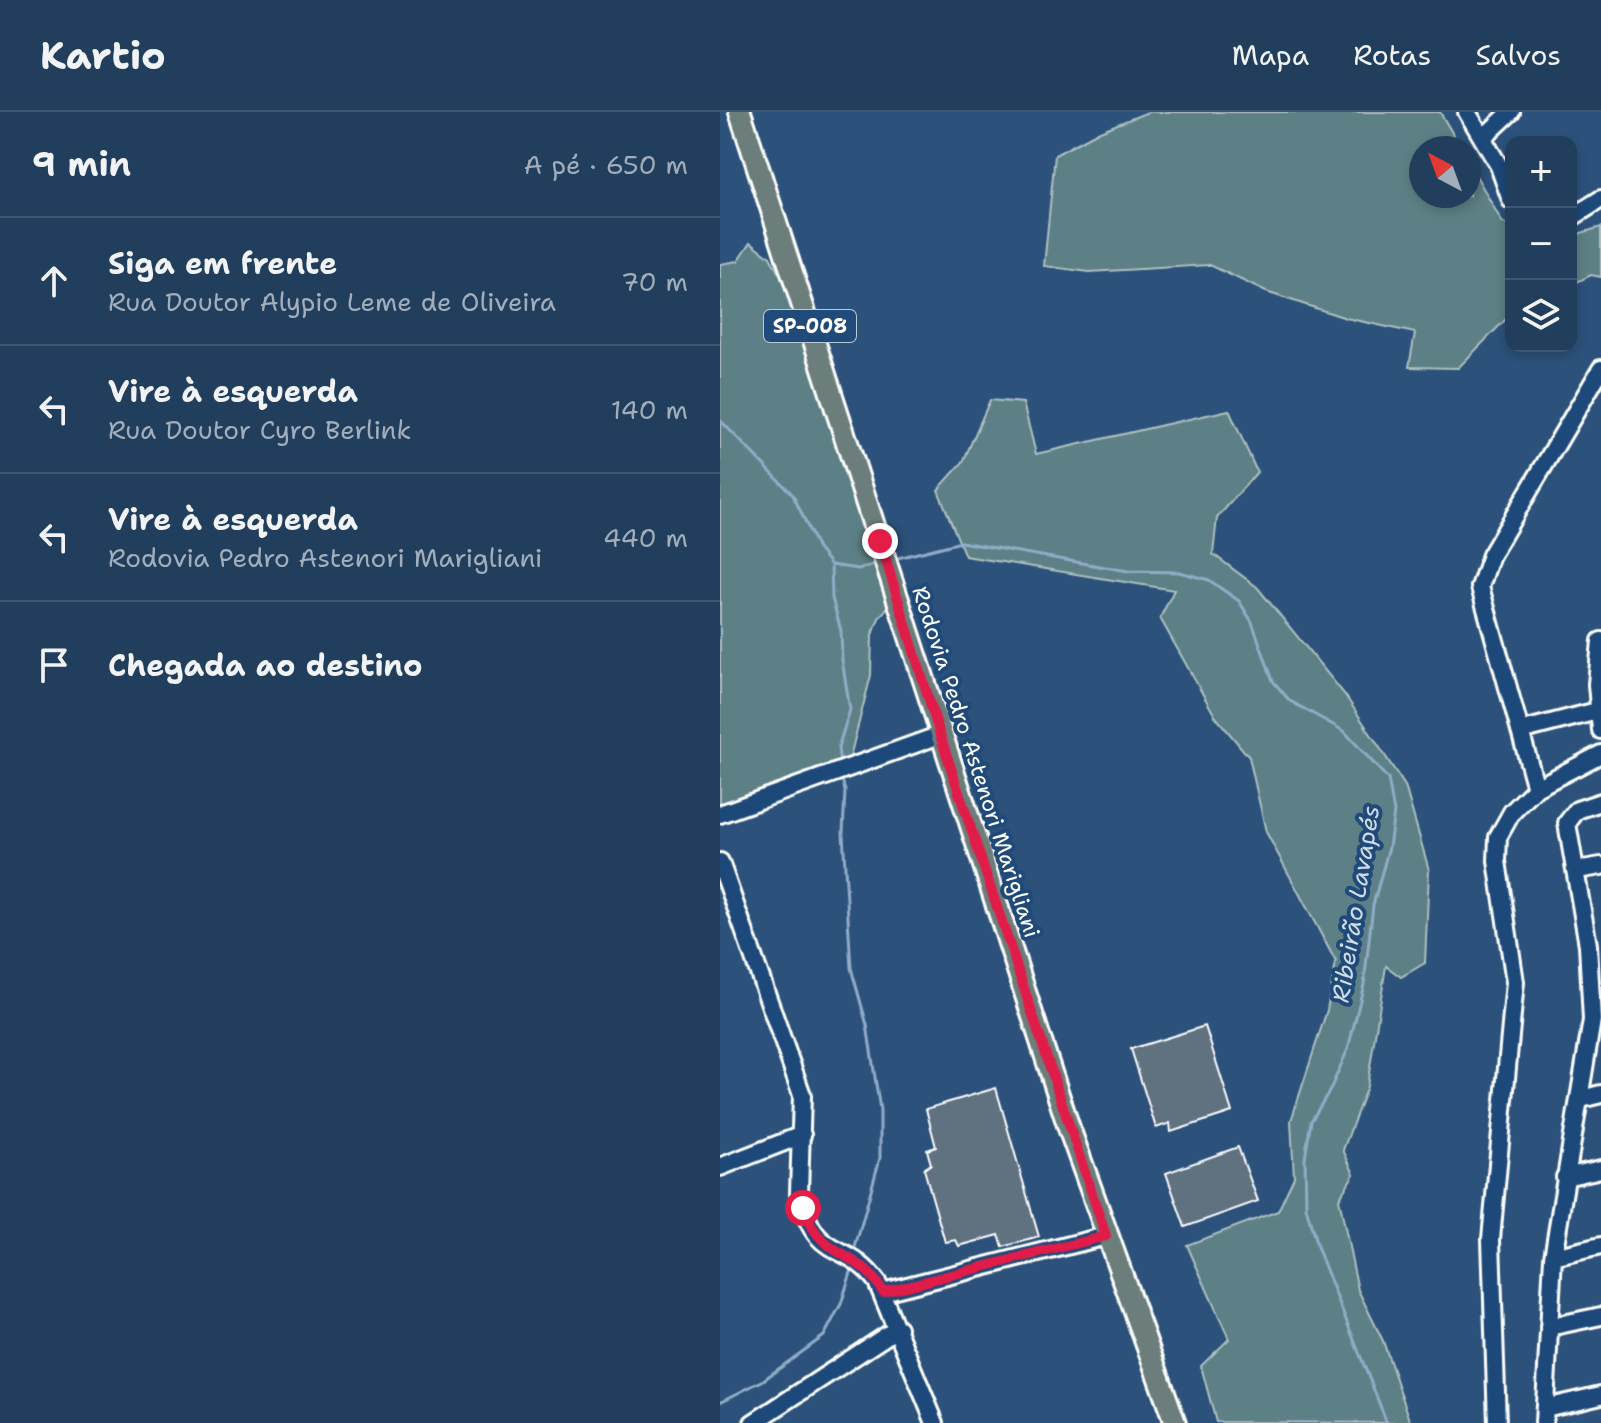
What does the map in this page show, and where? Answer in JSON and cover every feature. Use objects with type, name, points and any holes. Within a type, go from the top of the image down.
[{"type":"main road","name":"Rodovia Pedro Astenori Marigliani","points":[[740,112],[940,735],[1106,1236],[1175,1423]]},
{"type":"street","points":[[1467,112],[1499,166],[1505,183]]},
{"type":"street","points":[[1483,138],[1511,112]]},
{"type":"street","points":[[1577,214],[1601,199]]},
{"type":"street","points":[[1536,788],[1481,597],[1482,573],[1601,369]]},
{"type":"street","points":[[1601,641],[1597,684],[1601,730]]},
{"type":"street","points":[[1520,731],[1600,710]]},
{"type":"street","points":[[720,814],[850,770],[940,735]]},
{"type":"street","points":[[1497,1423],[1491,1239],[1515,982],[1497,849],[1502,826],[1536,788],[1601,754]]},
{"type":"street","points":[[1601,802],[1570,815],[1567,829],[1595,944],[1597,1020],[1565,1177],[1553,1257],[1545,1415],[1601,1395]]},
{"type":"street","points":[[720,862],[802,1095],[799,1193],[803,1208],[817,1238],[852,1260],[883,1292],[935,1423]]},
{"type":"street","points":[[1577,870],[1601,866]]},
{"type":"street","points":[[1581,1099],[1601,1094]]},
{"type":"street","points":[[720,1167],[802,1135]]},
{"type":"street","points":[[1565,1177],[1601,1169]]},
{"type":"street","points":[[883,1292],[1106,1236]]},
{"type":"street","points":[[1553,1257],[1601,1246]]},
{"type":"street","points":[[1549,1327],[1601,1316]]},
{"type":"street","points":[[753,1423],[898,1328]]},
{"type":"green space","points":[[1148,112],[1440,112],[1454,136],[1409,136],[1409,208],[1481,208],[1481,184],[1505,224],[1505,320],[1458,368],[1409,367],[1415,333],[1346,318],[1266,292],[1210,265],[1089,272],[1044,266],[1055,155],[1100,131]]},
{"type":"green space","points":[[1601,227],[1601,277],[1591,275],[1577,282],[1577,234]]},
{"type":"green space","points":[[751,242],[770,257],[792,297],[827,414],[891,603],[879,618],[872,635],[871,675],[849,761],[732,803],[720,802],[720,264],[738,261]]},
{"type":"green space","points":[[990,400],[1023,403],[1036,454],[1229,410],[1257,472],[1217,518],[1213,554],[1257,587],[1345,695],[1405,786],[1429,870],[1425,963],[1401,977],[1386,966],[1367,1086],[1343,1150],[1354,1174],[1339,1199],[1358,1290],[1383,1341],[1411,1423],[1216,1422],[1201,1366],[1229,1339],[1187,1245],[1278,1211],[1294,1177],[1291,1121],[1327,1010],[1336,962],[1266,832],[1249,757],[1215,716],[1160,618],[1174,590],[965,556],[938,490],[963,462]]},
{"type":"building","points":[[1205,1026],[1232,1112],[1171,1132],[1170,1123],[1156,1128],[1131,1049]]},
{"type":"building","points":[[996,1088],[1039,1237],[1003,1247],[999,1235],[959,1246],[956,1240],[945,1242],[924,1169],[931,1164],[927,1150],[936,1147],[926,1109]]},
{"type":"building","points":[[1238,1147],[1258,1201],[1185,1227],[1166,1173]]},
{"type":"waterway","name":"Ribeirão Lavapés","points":[[720,420],[793,495],[818,549],[831,565],[858,569],[879,563]]},
{"type":"waterway","name":"Ribeirão Lavapés","points":[[894,559],[961,542],[1128,571],[1179,572],[1209,580],[1239,601],[1252,622],[1273,681],[1290,701],[1344,731],[1388,779],[1394,812],[1389,847],[1373,905],[1364,984],[1348,1049],[1330,1090],[1311,1121],[1305,1158],[1306,1207],[1317,1247],[1387,1423]]},
{"type":"waterway","points":[[831,565],[832,598],[841,631],[850,710],[838,748],[840,764]]},
{"type":"waterway","points":[[841,775],[845,791],[843,833],[851,968],[867,1025],[880,1110],[880,1158],[854,1251]]},
{"type":"waterway","points":[[720,1402],[762,1381],[824,1336],[841,1304],[853,1266]]},
{"type":"route","points":[[803,1208],[817,1238],[833,1251],[860,1263],[883,1292],[1106,1236],[940,735],[880,541]]}]
